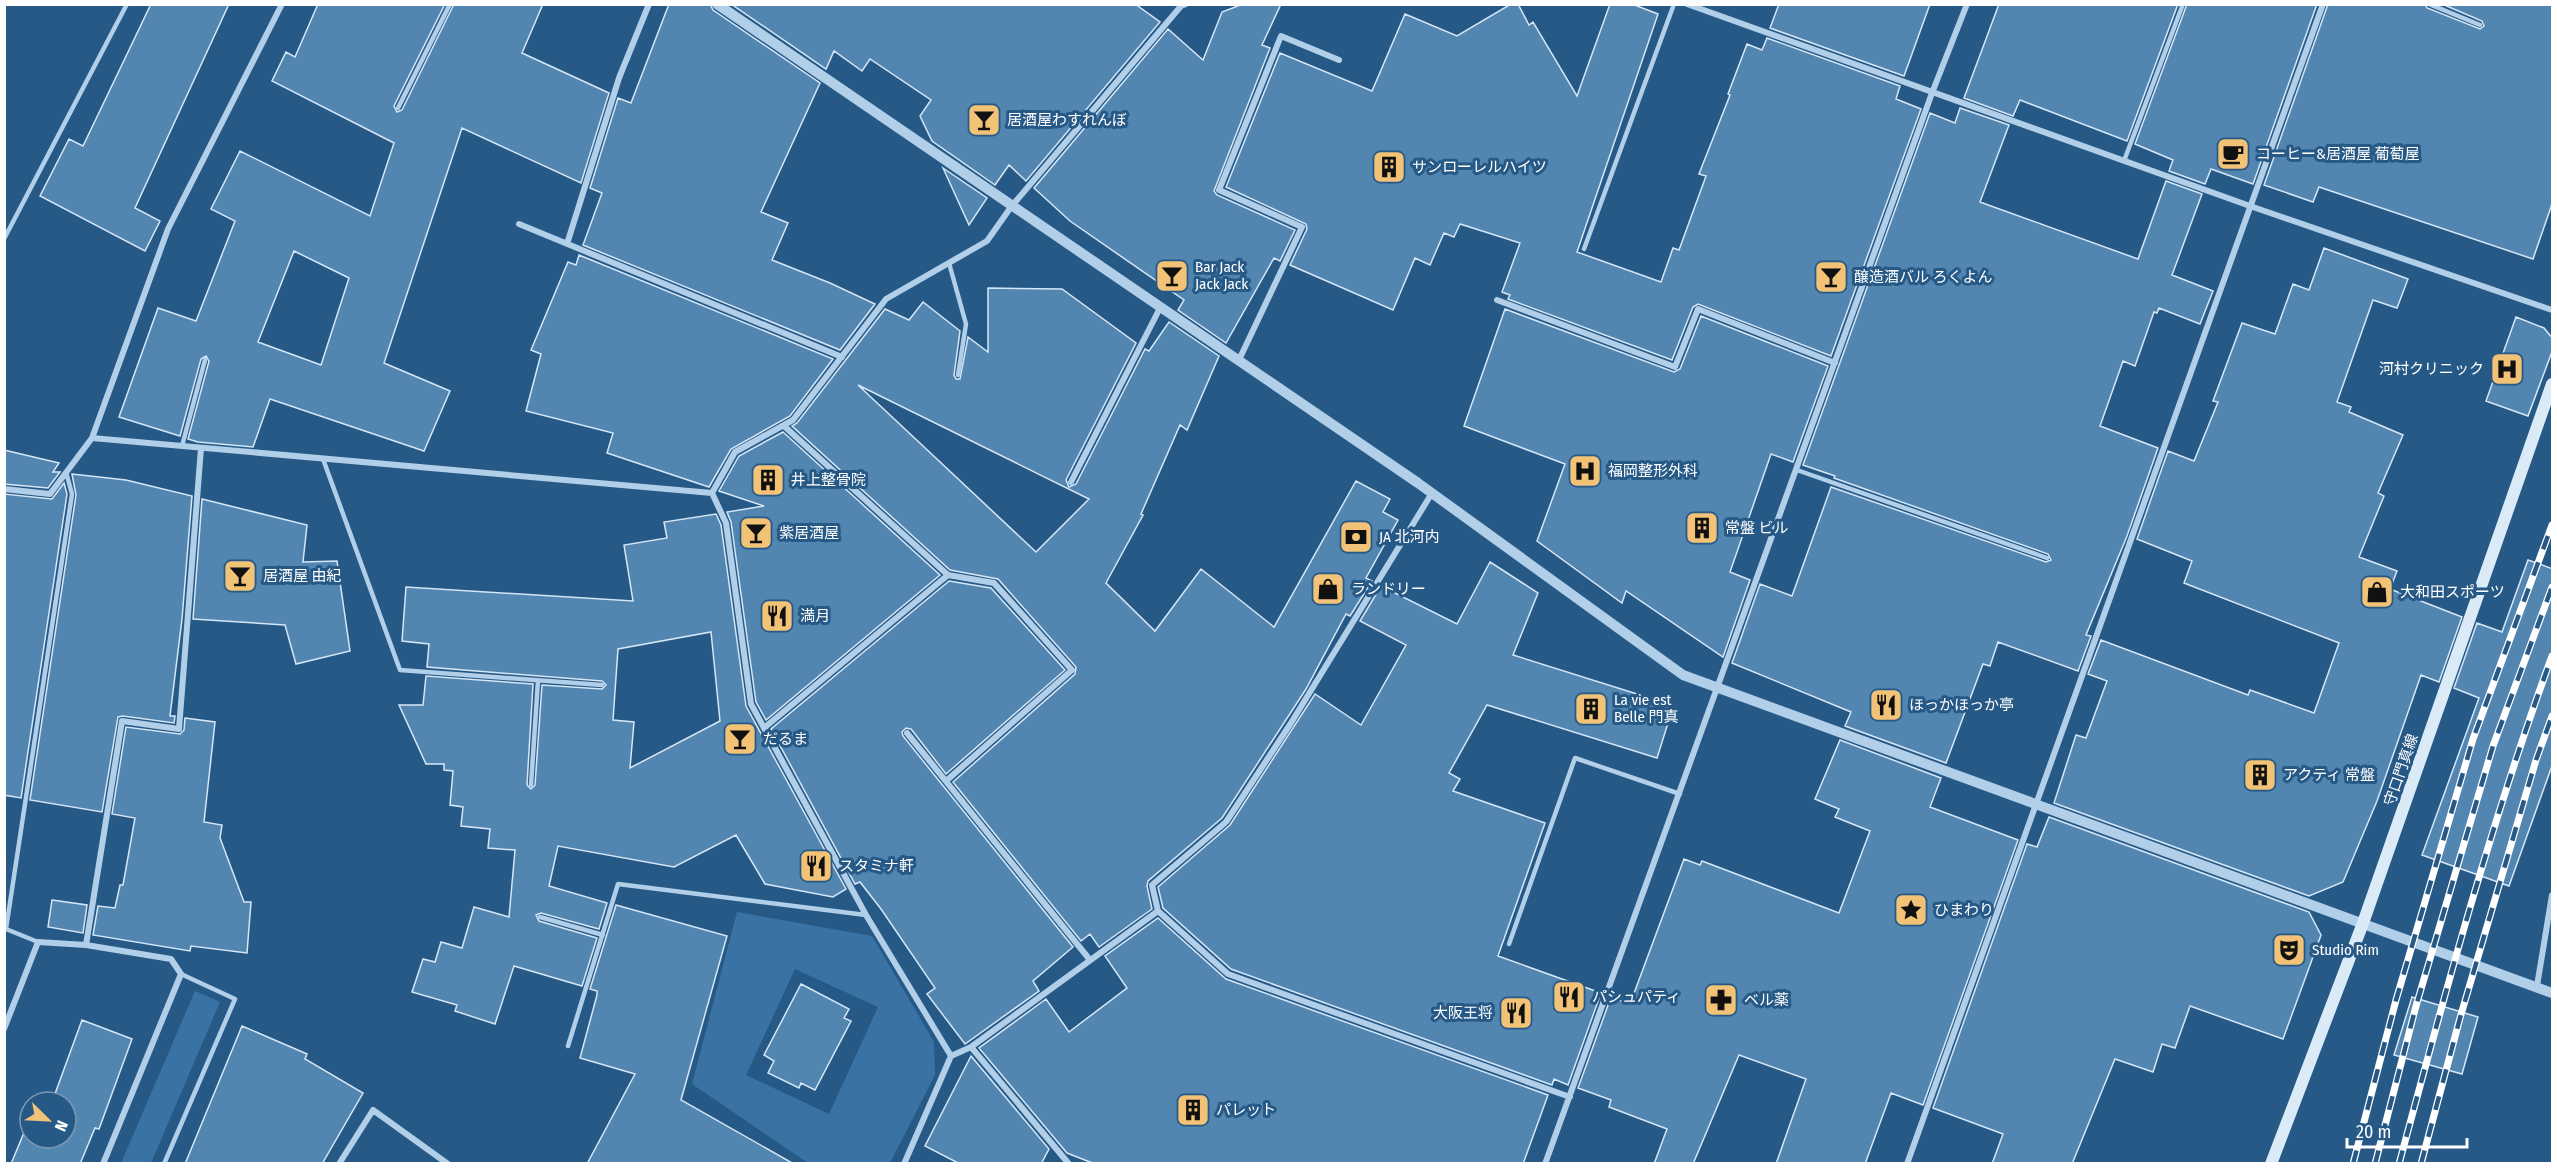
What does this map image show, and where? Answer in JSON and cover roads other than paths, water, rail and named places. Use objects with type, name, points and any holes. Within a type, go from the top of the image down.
[{"type":"main road","name":"守口門真線","points":[[2271,1164],[2363,923],[2553,384]]},
{"type":"street","points":[[4,489],[50,494],[92,438],[168,230],[282,4]]},
{"type":"street","points":[[567,244],[619,78],[649,4]]},
{"type":"street","points":[[1687,4],[2250,206],[2553,310]]},
{"type":"street","points":[[1545,1164],[1932,93],[1967,4]]},
{"type":"street","points":[[1907,1164],[2323,4]]},
{"type":"street","points":[[712,493],[735,452],[793,420],[886,299],[987,241],[1011,207],[1183,5]]},
{"type":"street","points":[[724,6],[1011,207],[1432,493],[1683,675],[2036,802],[2553,993]]},
{"type":"street","points":[[1238,362],[1302,227],[1219,190],[1281,36],[1339,60]]},
{"type":"street","points":[[519,224],[842,357]]},
{"type":"street","points":[[1497,300],[1675,368],[1698,309],[1835,363]]},
{"type":"street","points":[[1071,482],[1160,308]]},
{"type":"street","points":[[784,426],[948,575],[994,583],[1072,670],[946,781]]},
{"type":"street","points":[[92,438],[712,493]]},
{"type":"street","points":[[86,945],[122,722],[179,729],[201,448]]},
{"type":"street","points":[[712,493],[726,523],[751,704],[866,915],[951,1056]]},
{"type":"street","points":[[1432,493],[1291,723],[1226,822],[1152,885],[1158,911],[1228,974],[1570,1097]]},
{"type":"street","points":[[764,728],[948,575]]},
{"type":"street","points":[[907,733],[1090,960]]},
{"type":"street","points":[[2537,986],[2553,896]]},
{"type":"street","points":[[904,1164],[951,1056],[970,1047],[1158,911]]},
{"type":"street","points":[[4,1029],[38,942],[86,945],[171,959],[180,974],[103,1164]]},
{"type":"street","points":[[970,1047],[1069,1164]]},
{"type":"street","points":[[339,1164],[373,1110],[448,1164]]},
{"type":"lane","points":[[4,239],[127,4]]},
{"type":"lane","points":[[398,108],[450,4]]},
{"type":"lane","points":[[1584,249],[1674,4]]},
{"type":"lane","points":[[2124,161],[2183,4]]},
{"type":"lane","points":[[2429,4],[2480,25]]},
{"type":"lane","points":[[949,263],[966,324],[958,375]]},
{"type":"lane","points":[[182,446],[205,360]]},
{"type":"lane","points":[[323,459],[400,670],[602,685]]},
{"type":"lane","points":[[1797,470],[2047,558]]},
{"type":"lane","points":[[38,942],[6,929],[72,494],[66,471]]},
{"type":"lane","points":[[531,785],[538,681]]},
{"type":"lane","points":[[1509,944],[1575,758],[1680,794]]},
{"type":"lane","points":[[568,1046],[618,884],[866,915]]},
{"type":"lane","points":[[540,917],[603,935]]},
{"type":"lane","points":[[164,1164],[235,999],[180,974]]},
{"type":"railway","points":[[2353,1164],[2396,1000],[2473,739],[2552,525]]},
{"type":"railway","points":[[2375,1164],[2416,1006],[2493,746],[2552,587]]},
{"type":"railway","points":[[2399,1164],[2489,845],[2552,656]]},
{"type":"railway","points":[[2421,1164],[2460,1018],[2536,760],[2552,716]]},
{"type":"place","name":"居酒屋わすれんぼ","points":[[984,120]]},
{"type":"place","name":"コーヒー&居酒屋 葡萄屋","points":[[2233,154]]},
{"type":"place","name":"サンローレルハイツ","points":[[1389,167]]},
{"type":"place","name":"Bar Jack Jack Jack","points":[[1172,276]]},
{"type":"place","name":"醸造酒バル ろくよん","points":[[1831,277]]},
{"type":"place","name":"河村クリニック","points":[[2507,369]]},
{"type":"place","name":"福岡整形外科","points":[[1585,471]]},
{"type":"place","name":"井上整骨院","points":[[768,480]]},
{"type":"place","name":"常盤 ビル","points":[[1702,528]]},
{"type":"place","name":"紫居酒屋","points":[[756,533]]},
{"type":"place","name":"JA 北河内","points":[[1356,537]]},
{"type":"place","name":"居酒屋 由紀","points":[[240,576]]},
{"type":"place","name":"ランドリー","points":[[1328,589]]},
{"type":"place","name":"大和田スポーツ","points":[[2377,592]]},
{"type":"place","name":"満月","points":[[777,616]]},
{"type":"place","name":"ほっかほっか亭","points":[[1886,705]]},
{"type":"place","name":"La vie est Belle 門真","points":[[1591,709]]},
{"type":"place","name":"だるま","points":[[740,739]]},
{"type":"place","name":"アクティ 常盤","points":[[2260,775]]},
{"type":"place","name":"スタミナ軒","points":[[816,866]]},
{"type":"place","name":"ひまわり","points":[[1911,910]]},
{"type":"place","name":"Studio Rim","points":[[2289,950]]},
{"type":"place","name":"パシュパティ","points":[[1569,997]]},
{"type":"place","name":"ベル薬","points":[[1721,1000]]},
{"type":"place","name":"大阪王将","points":[[1516,1013]]},
{"type":"place","name":"パレット","points":[[1193,1110]]}]
